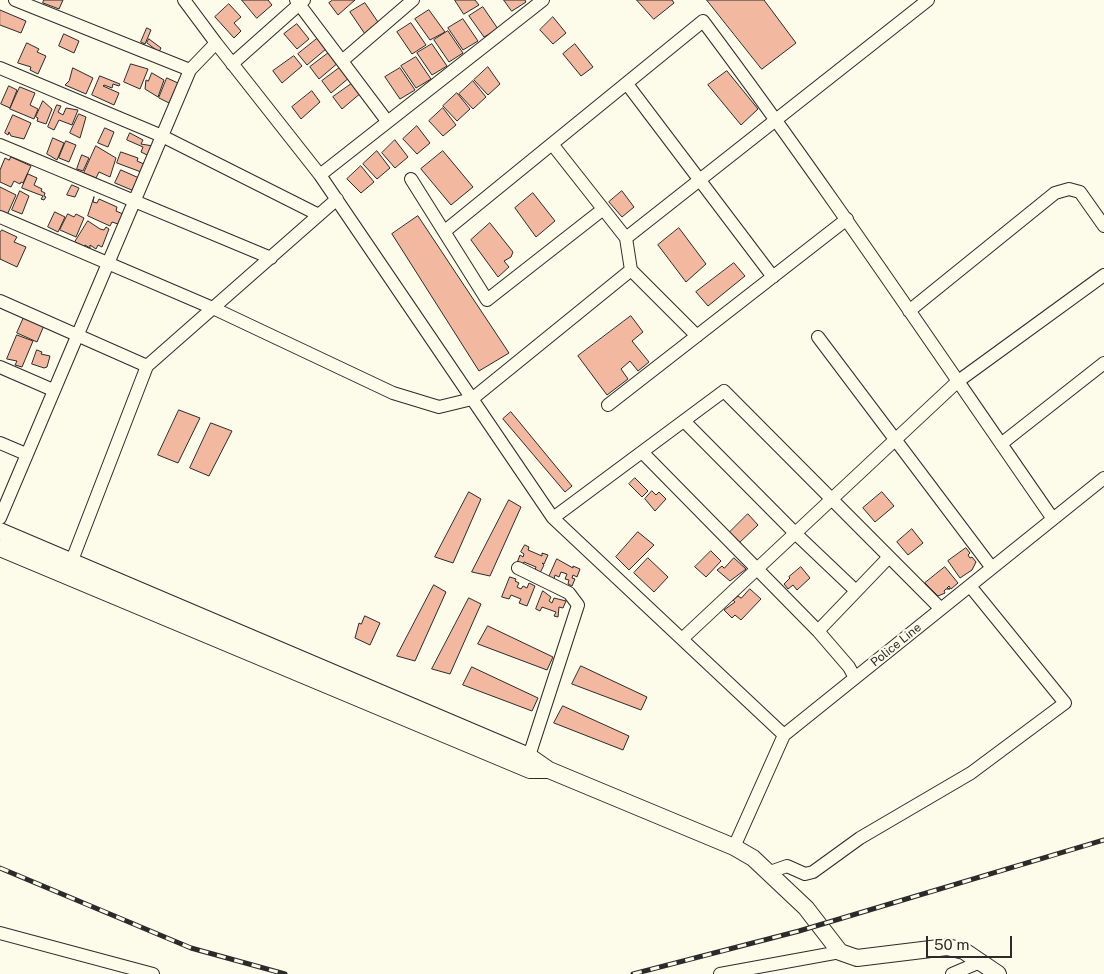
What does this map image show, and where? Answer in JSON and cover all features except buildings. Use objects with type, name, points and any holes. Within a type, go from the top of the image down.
[{"type":"main road","points":[[0,531],[69,569],[530,770],[550,770]]},
{"type":"main road","points":[[0,548],[69,569],[529,756],[550,770],[734,847],[770,872],[806,908],[840,952],[857,958],[947,947],[964,951],[990,970]]},
{"type":"street","points":[[16,0],[190,70]]},
{"type":"street","points":[[184,0],[320,175],[553,518],[784,735]]},
{"type":"street","points":[[342,61],[413,0]]},
{"type":"street","points":[[320,175],[543,0]]},
{"type":"street","points":[[626,238],[928,0]]},
{"type":"street","points":[[232,64],[299,1],[387,121]]},
{"type":"street","points":[[444,231],[703,22],[776,118],[1053,519]]},
{"type":"street","points":[[0,518],[190,70],[216,43]]},
{"type":"street","points":[[0,68],[162,136],[319,215]]},
{"type":"street","points":[[627,84],[773,277]]},
{"type":"street","points":[[552,144],[602,210],[626,238],[630,270],[698,336]]},
{"type":"street","points":[[0,145],[271,258]]},
{"type":"street","points":[[411,179],[487,300],[602,210]]},
{"type":"street","points":[[909,311],[1055,193],[1068,189],[1080,192],[1104,226]]},
{"type":"street","points":[[69,569],[147,366],[337,199]]},
{"type":"street","points":[[0,217],[215,308],[392,393],[439,407],[472,399],[630,270]]},
{"type":"street","points":[[608,405],[847,219]]},
{"type":"street","points":[[682,640],[957,382],[1104,274]]},
{"type":"street","points":[[0,301],[147,366]]},
{"type":"street","points":[[818,337],[992,568]]},
{"type":"street","points":[[1001,444],[1104,363]]},
{"type":"street","points":[[0,367],[53,390]]},
{"type":"street","points":[[553,518],[724,391],[941,609]]},
{"type":"street","points":[[684,421],[795,533],[856,591]]},
{"type":"street","points":[[0,443],[26,454]]},
{"type":"street","points":[[642,452],[818,632],[849,667],[855,678]]},
{"type":"street","name":"Police Line","points":[[734,847],[784,735],[1104,478]]},
{"type":"street","points":[[818,632],[889,557]]},
{"type":"street","points":[[518,568],[569,593],[578,605],[529,756]]},
{"type":"street","points":[[770,872],[787,866],[805,874],[813,872],[860,838],[971,773],[1065,703],[1051,683],[970,586]]},
{"type":"street","points":[[0,933],[153,974]]},
{"type":"street","points":[[720,974],[840,952]]},
{"type":"street","points":[[952,974],[990,970]]},
{"type":"railway","points":[[633,974],[799,931],[1104,840]]},
{"type":"railway","points":[[0,868],[191,948],[285,974]]}]
